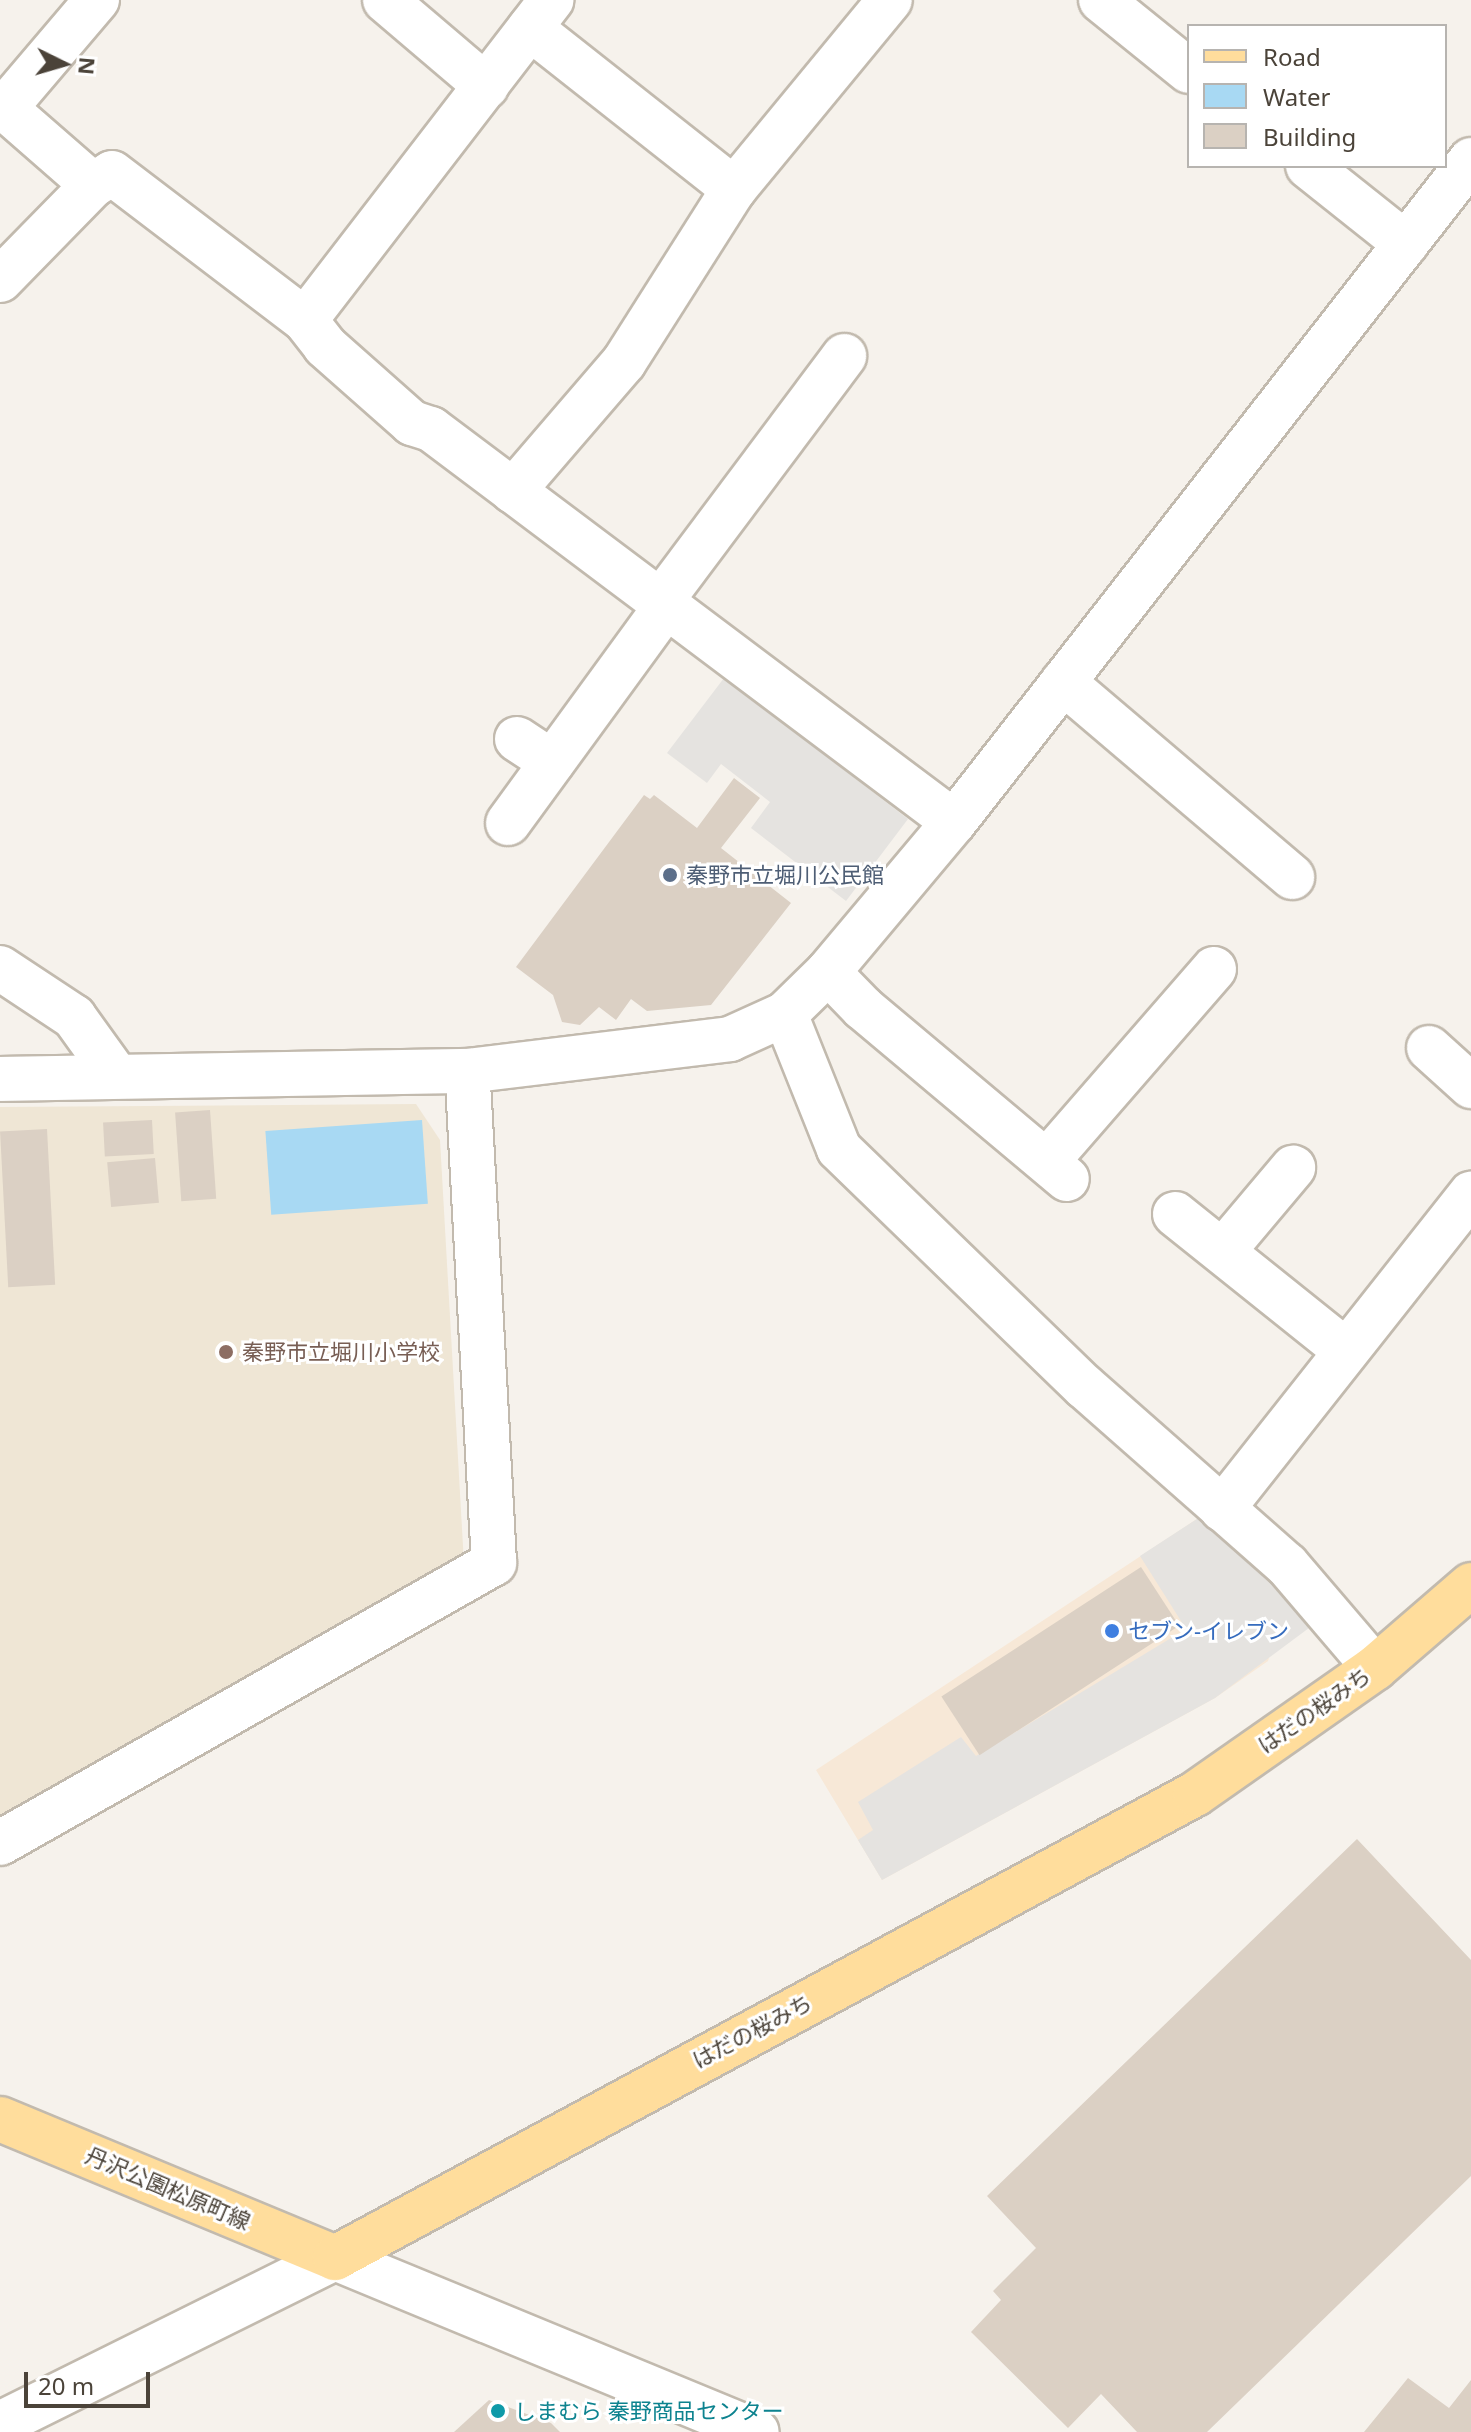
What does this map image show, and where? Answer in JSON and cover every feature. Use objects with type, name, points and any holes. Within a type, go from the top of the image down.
[{"type":"main road","name":"はだの桜みち","points":[[335,2258],[1195,1794],[1375,1668],[1471,1585]]},
{"type":"main road","name":"丹沢公園松原町線","points":[[0,2119],[335,2258]]},
{"type":"street","points":[[93,185],[3,106],[97,0]]},
{"type":"street","points":[[385,0],[486,86]]},
{"type":"street","points":[[513,491],[624,362],[734,189],[890,0]]},
{"type":"street","points":[[1101,0],[1187,69]]},
{"type":"street","points":[[305,320],[540,14],[734,189]]},
{"type":"street","points":[[0,1079],[115,1074],[467,1071],[730,1039],[785,1014],[828,972],[954,822],[1471,160]]},
{"type":"street","points":[[1311,168],[1406,244]]},
{"type":"street","points":[[0,280],[93,185],[112,173],[305,320],[325,346],[412,423],[431,429],[954,822]]},
{"type":"street","points":[[508,823],[535,751],[664,603],[799,388],[844,356]]},
{"type":"street","points":[[1063,682],[1292,877]]},
{"type":"street","points":[[0,968],[74,1017],[115,1074]]},
{"type":"street","points":[[828,972],[863,1008],[1058,1170],[1161,1002],[1214,969]]},
{"type":"street","points":[[785,1014],[839,1149],[1085,1387],[1287,1565],[1375,1668]]},
{"type":"street","points":[[1429,1048],[1471,1086]]},
{"type":"street","points":[[0,1843],[494,1563],[467,1071]]},
{"type":"street","points":[[1223,1251],[1293,1168]]},
{"type":"street","points":[[1222,1509],[1471,1194]]},
{"type":"street","points":[[1175,1214],[1346,1351]]},
{"type":"street","points":[[335,2258],[757,2432]]},
{"type":"street","name":"はだの桜みち","points":[[0,2424],[335,2258]]},
{"type":"shaded area","points":[[724,678],[908,819],[846,901],[751,828],[770,802],[721,764],[707,783],[667,753]]},
{"type":"shaded area","name":"秦野市立堀川小学校","points":[[416,1104],[440,1140],[464,1564],[0,1821],[0,1107]]},
{"type":"shaded area","points":[[1203,1515],[1256,1562],[1282,1594],[1291,1590],[1268,1661],[1215,1698],[882,1880],[816,1770]]},
{"type":"shaded area","points":[[1203,1515],[1256,1562],[1282,1594],[1291,1590],[1313,1625],[1215,1698],[882,1880],[858,1840],[873,1830],[858,1802],[961,1737],[976,1756],[1186,1629],[1140,1556]]},
{"type":"water","points":[[422,1120],[428,1204],[271,1215],[265,1131]]},
{"type":"building","name":"秦野市立堀川公民館","points":[[734,778],[760,798],[721,848],[791,903],[711,1005],[647,1011],[631,999],[616,1020],[599,1007],[580,1025],[562,1022],[553,995],[516,967],[644,795],[650,799],[654,795],[697,828]]},
{"type":"building","points":[[210,1110],[216,1199],[181,1201],[175,1112]]},
{"type":"building","points":[[152,1120],[154,1154],[105,1157],[103,1123]]},
{"type":"building","points":[[47,1129],[55,1285],[8,1287],[0,1131]]},
{"type":"building","points":[[155,1158],[159,1203],[111,1207],[107,1162]]},
{"type":"building","points":[[1141,1567],[1179,1626],[980,1755],[941,1697]]},
{"type":"building","points":[[1357,1839],[1471,1960],[1471,2176],[1207,2432],[1137,2432],[1101,2394],[1068,2428],[971,2332],[1001,2300],[993,2291],[1036,2248],[987,2196]]},
{"type":"building","points":[[1408,2378],[1449,2408],[1471,2380],[1471,2432],[1364,2432]]},
{"type":"building","name":"しまむら 秦野商品センター","points":[[489,2400],[551,2423],[560,2432],[454,2432]]},
{"type":"place","name":"秦野市立堀川公民館","points":[[670,875]]},
{"type":"place","name":"秦野市立堀川小学校","points":[[226,1352]]},
{"type":"place","name":"セブン-イレブン","points":[[1112,1631]]},
{"type":"place","name":"しまむら 秦野商品センター","points":[[498,2411]]}]
